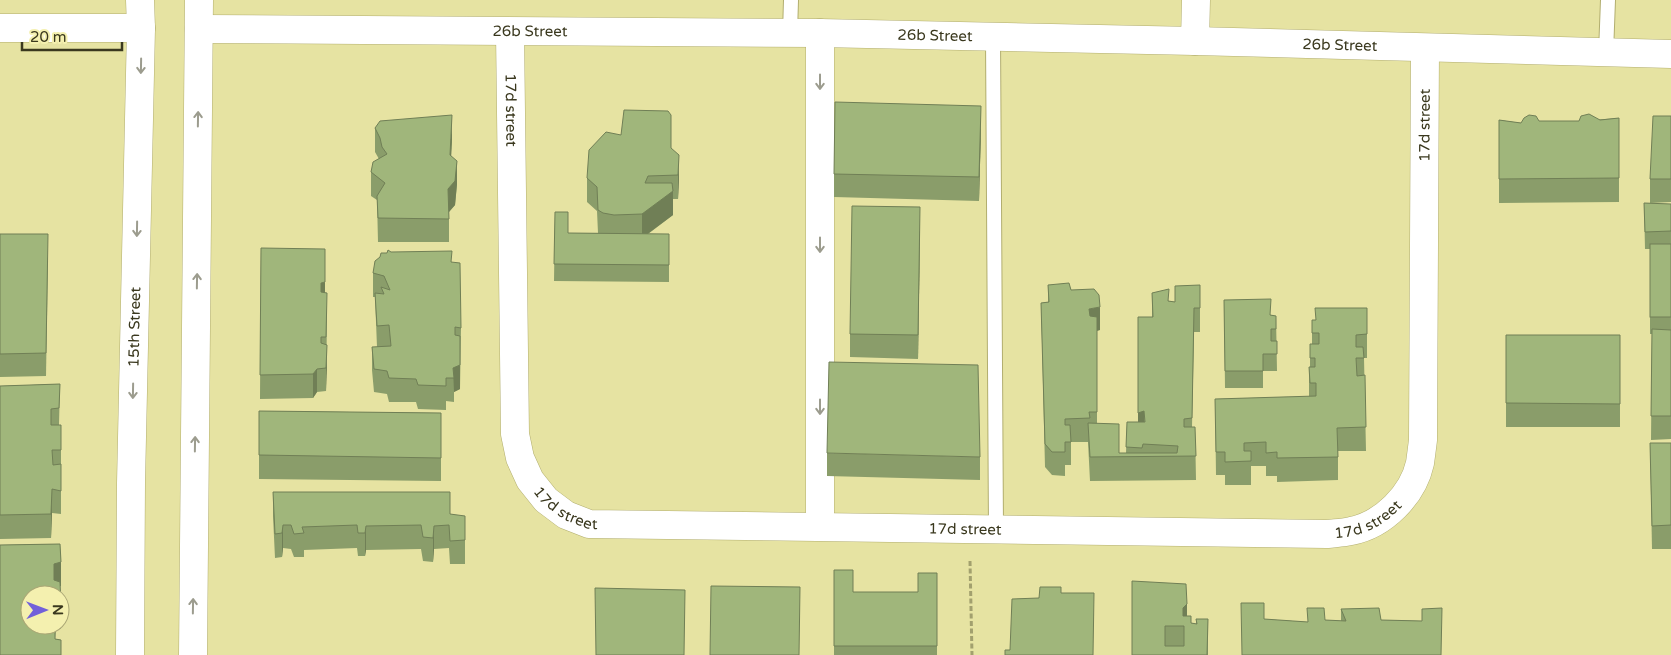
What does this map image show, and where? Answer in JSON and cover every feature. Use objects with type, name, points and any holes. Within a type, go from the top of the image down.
[{"type":"street","name":"15th Street","points":[[130,655],[140,0]]},
{"type":"street","points":[[192,655],[199,0]]},
{"type":"street","points":[[1195,41],[1196,0]]},
{"type":"street","points":[[0,28],[141,28]]},
{"type":"street","name":"26b Street","points":[[199,30],[820,33],[1671,54]]},
{"type":"street","name":"17d street","points":[[510,32],[515,434],[520,458],[530,480],[546,500],[566,515],[589,524],[1327,534],[1352,531],[1375,522],[1395,507],[1410,488],[1420,464],[1422,440],[1425,48]]},
{"type":"street","points":[[820,33],[820,526]]},
{"type":"street","points":[[132,483],[140,507],[144,646],[146,655]]},
{"type":"lane","points":[[790,0],[790,33]]},
{"type":"lane","points":[[1606,52],[1608,0]]},
{"type":"lane","points":[[983,530],[993,37]]},
{"type":"path","points":[[972,655],[983,530]]},
{"type":"building","points":[[835,102],[981,106],[979,177],[834,174]]},
{"type":"building","points":[[624,110],[668,111],[671,115],[671,148],[679,155],[678,175],[648,176],[645,183],[672,183],[673,191],[642,214],[614,215],[598,210],[597,187],[587,178],[589,150],[606,132],[621,135]]},
{"type":"building","points":[[1589,114],[1600,120],[1619,118],[1619,178],[1499,179],[1499,120],[1521,123],[1529,115],[1536,116],[1539,121],[1579,121],[1581,116]]},
{"type":"building","points":[[452,115],[450,155],[457,161],[455,181],[448,189],[449,219],[378,218],[377,196],[385,183],[371,172],[373,162],[387,154],[382,147],[375,128],[380,121]]},
{"type":"building","points":[[1653,116],[1671,116],[1671,179],[1650,179]]},
{"type":"building","points":[[1644,203],[1671,204],[1671,231],[1645,232]]},
{"type":"building","points":[[852,206],[920,207],[918,335],[850,334]]},
{"type":"building","points":[[555,212],[568,212],[568,233],[669,234],[669,265],[554,264]]},
{"type":"building","points":[[0,234],[48,234],[46,353],[0,354]]},
{"type":"building","points":[[1650,244],[1671,244],[1671,317],[1650,317]]},
{"type":"building","points":[[261,248],[325,249],[325,282],[321,283],[321,292],[327,293],[326,337],[321,337],[321,343],[327,345],[326,368],[317,369],[313,374],[260,375]]},
{"type":"building","points":[[388,250],[391,252],[452,251],[451,262],[460,263],[461,328],[455,327],[455,335],[460,336],[460,365],[453,368],[454,378],[446,378],[446,386],[418,385],[416,379],[389,378],[387,371],[374,369],[372,347],[391,346],[389,325],[377,326],[375,293],[384,294],[381,287],[390,290],[384,276],[373,273],[375,261],[380,257],[381,253],[387,253]]},
{"type":"building","points":[[1069,283],[1071,290],[1094,289],[1099,295],[1100,307],[1089,309],[1090,316],[1097,317],[1097,412],[1089,412],[1090,418],[1065,419],[1065,425],[1070,425],[1071,442],[1065,442],[1065,452],[1052,452],[1045,444],[1041,303],[1049,302],[1048,285]]},
{"type":"building","points":[[1200,285],[1200,308],[1194,308],[1192,418],[1184,419],[1184,427],[1195,427],[1196,456],[1090,457],[1088,423],[1119,424],[1119,453],[1177,453],[1178,446],[1143,444],[1142,448],[1126,447],[1127,422],[1145,422],[1144,411],[1138,413],[1138,317],[1153,317],[1152,293],[1169,289],[1168,301],[1175,302],[1175,286]]},
{"type":"building","points":[[1271,299],[1270,315],[1276,316],[1276,329],[1271,329],[1271,341],[1277,341],[1277,354],[1263,354],[1263,371],[1225,371],[1224,300]]},
{"type":"building","points":[[1315,308],[1367,308],[1367,334],[1356,335],[1356,347],[1363,347],[1364,358],[1356,358],[1357,376],[1365,375],[1366,427],[1337,428],[1338,457],[1277,458],[1277,452],[1266,453],[1266,442],[1244,443],[1244,451],[1251,451],[1251,461],[1225,462],[1225,452],[1216,452],[1215,399],[1316,396],[1316,383],[1310,383],[1309,367],[1315,367],[1315,358],[1310,358],[1310,344],[1319,344],[1319,333],[1312,333],[1312,320],[1316,320]]},
{"type":"building","points":[[1652,329],[1671,330],[1671,416],[1651,416]]},
{"type":"building","points":[[1506,335],[1620,335],[1620,404],[1506,403]]},
{"type":"building","points":[[829,362],[978,365],[980,457],[827,453]]},
{"type":"building","points":[[60,384],[59,408],[51,409],[51,425],[61,425],[61,450],[52,450],[53,465],[61,464],[61,491],[52,489],[51,514],[0,515],[0,386]]},
{"type":"building","points":[[259,411],[441,413],[441,458],[259,455]]},
{"type":"building","points":[[1650,443],[1671,443],[1671,525],[1652,526]]},
{"type":"building","points":[[273,492],[450,492],[450,514],[465,516],[465,540],[450,541],[449,525],[434,526],[433,538],[423,537],[421,525],[366,526],[365,533],[358,533],[357,525],[302,527],[304,533],[294,534],[291,525],[283,525],[282,533],[275,534]]},
{"type":"building","points":[[60,544],[61,562],[54,564],[54,580],[60,582],[60,585],[20,585],[20,635],[55,635],[55,639],[61,640],[61,655],[0,655],[0,545]]},
{"type":"building","points":[[834,570],[853,570],[853,592],[918,592],[918,573],[937,573],[937,646],[834,646]]},
{"type":"building","points":[[1132,581],[1186,584],[1187,604],[1183,608],[1183,616],[1191,616],[1191,623],[1197,624],[1196,619],[1208,619],[1207,655],[1132,655]],"holes":[[[1165,626],[1184,626],[1184,646],[1165,646]]]},
{"type":"building","points":[[711,586],[800,587],[799,655],[710,655]]},
{"type":"building","points":[[1040,587],[1061,587],[1061,593],[1094,593],[1093,655],[1005,655],[1005,650],[1010,650],[1012,599],[1039,598]]},
{"type":"building","points":[[595,588],[685,590],[684,655],[596,655]]},
{"type":"building","points":[[1241,603],[1264,603],[1264,619],[1308,622],[1307,608],[1324,608],[1325,620],[1346,621],[1341,609],[1379,608],[1381,620],[1422,621],[1422,609],[1442,608],[1441,655],[1242,655]]}]
